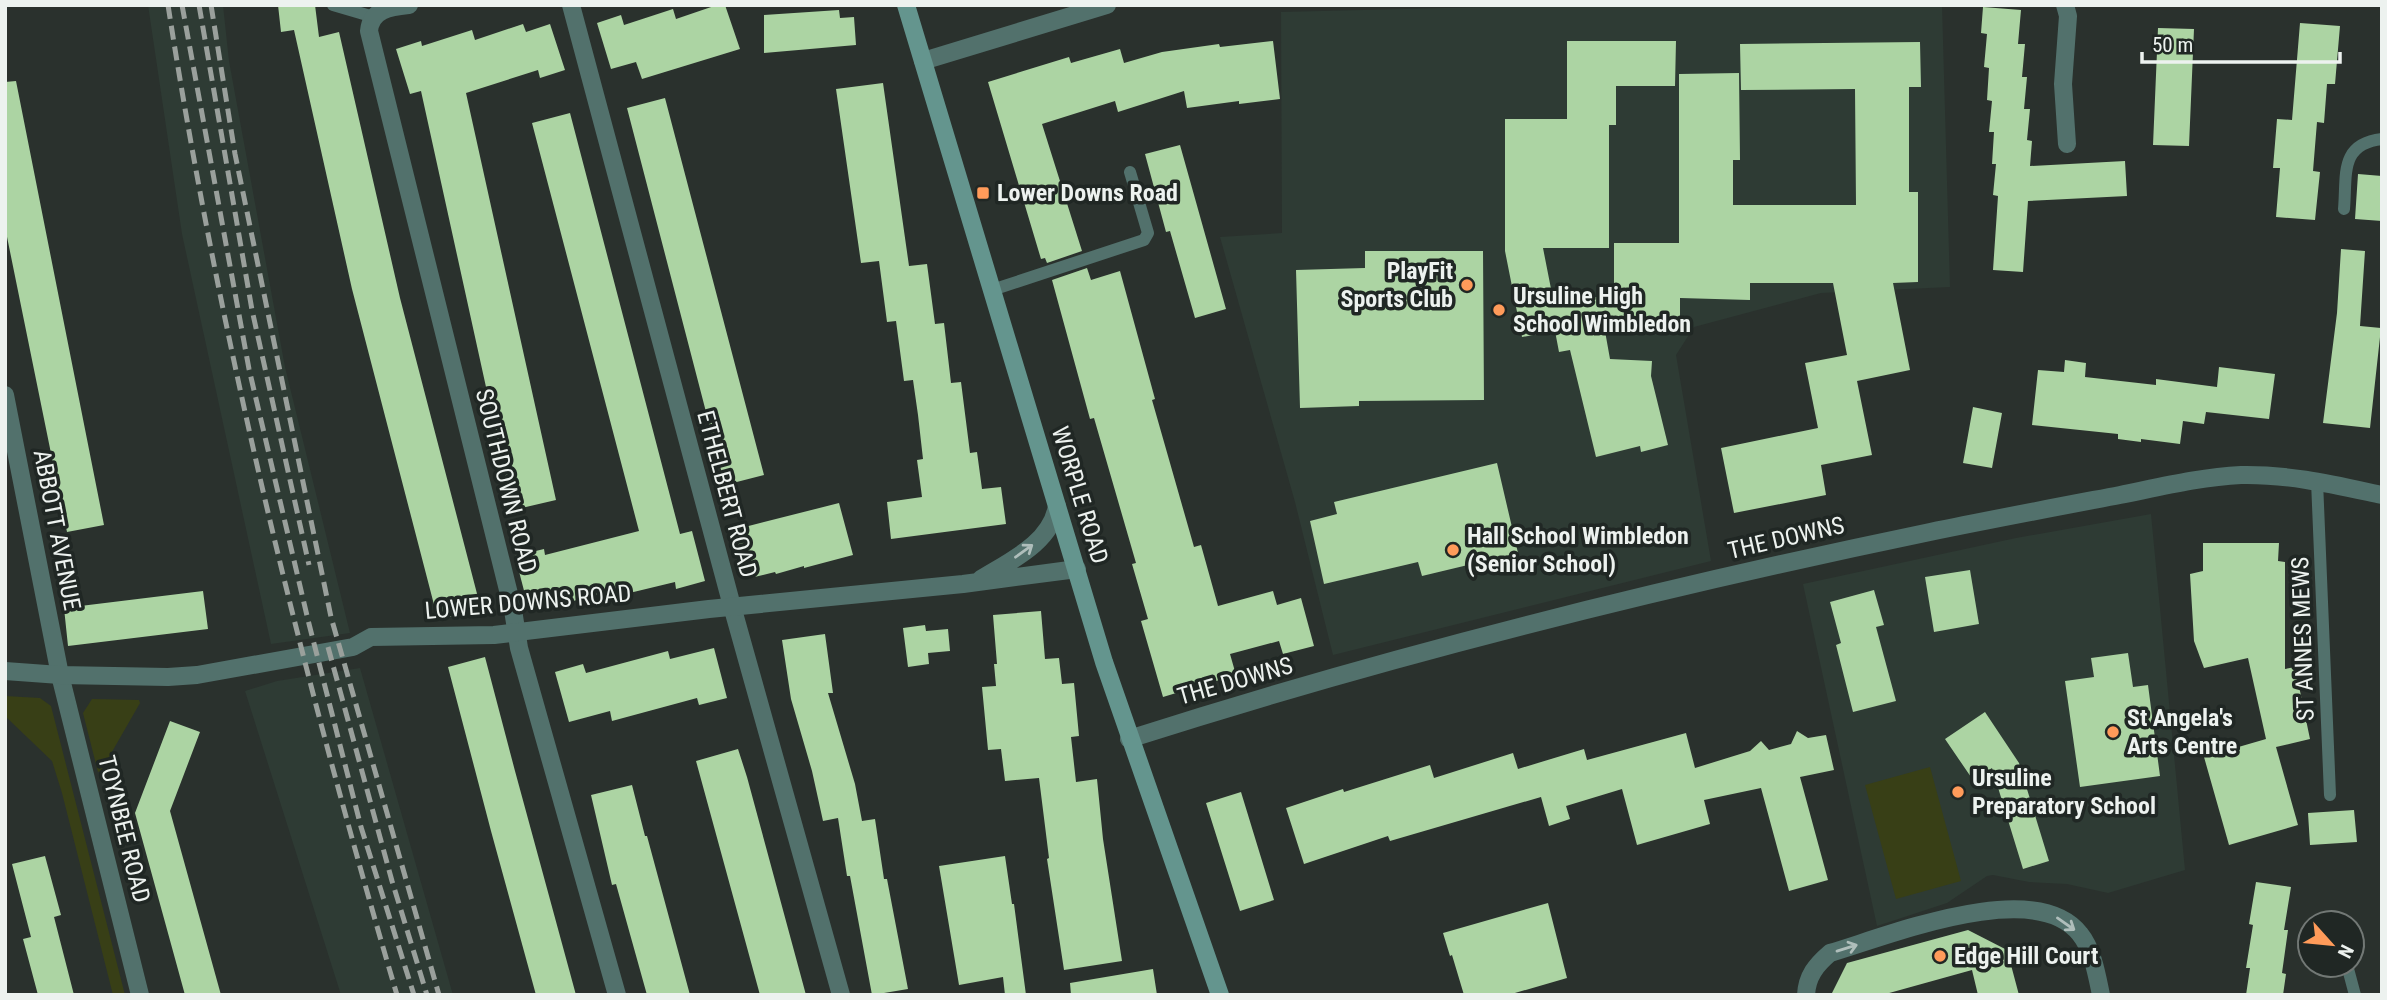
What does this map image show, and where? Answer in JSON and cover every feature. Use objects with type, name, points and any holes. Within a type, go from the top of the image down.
[{"type":"main road","name":"WORPLE ROAD","points":[[906,5],[1129,739],[1220,995]]},
{"type":"street","points":[[374,17],[388,7],[409,5]]},
{"type":"street","name":"ETHELBERT ROAD","points":[[571,5],[732,606],[841,995]]},
{"type":"street","points":[[923,61],[1107,5]]},
{"type":"street","points":[[2065,5],[2068,16],[2063,83],[2067,144]]},
{"type":"street","name":"SOUTHDOWN ROAD","points":[[374,17],[369,31],[513,610],[516,632],[617,995]]},
{"type":"street","name":"ABBOTT AVENUE","points":[[5,395],[60,675]]},
{"type":"street","name":"THE DOWNS","points":[[1129,739],[1436,649],[1730,576],[1857,547],[2200,480],[2239,475],[2264,476],[2317,481],[2382,495]]},
{"type":"street","name":"LOWER DOWNS ROAD","points":[[975,582],[1022,553],[1042,536],[1055,519],[1057,506]]},
{"type":"street","name":"LOWER DOWNS ROAD","points":[[5,671],[60,675],[197,675],[353,647],[371,637],[481,636],[1077,569]]},
{"type":"street","name":"TOYNBEE ROAD","points":[[60,675],[140,995]]},
{"type":"street","points":[[1805,995],[1807,983],[1816,966],[1830,953],[1957,915],[2011,908],[2038,911],[2061,918],[2081,934],[2094,965],[2101,995]]},
{"type":"lane","points":[[332,5],[374,17]]},
{"type":"lane","points":[[2344,209],[2349,156],[2357,146],[2367,141],[2382,139]]},
{"type":"lane","points":[[992,290],[1144,240],[1148,233],[1130,172]]},
{"type":"lane","name":"ST ANNES MEWS","points":[[2317,481],[2330,795]]},
{"type":"shaded area","points":[[148,5],[223,5],[229,61],[285,367],[350,633],[271,644],[182,234]]},
{"type":"shaded area","name":"Ursuline High School Wimbledon","points":[[1564,5],[1942,5],[1950,287],[1821,293],[1694,327],[1676,355],[1711,561],[1333,655],[1295,502],[1220,237],[1282,233],[1281,12]]},
{"type":"shaded area","name":"Ursuline Preparatory School","points":[[2151,514],[2185,870],[2108,893],[2067,884],[1987,876],[1947,903],[1877,926],[1803,584],[2016,538]]},
{"type":"shaded area","points":[[360,668],[453,995],[341,995],[245,691],[277,681]]},
{"type":"green space","points":[[5,696],[40,698],[51,706],[125,995],[113,995],[52,761],[5,716]]},
{"type":"green space","points":[[92,699],[139,700],[140,703],[98,772],[83,713]]},
{"type":"green space","points":[[1930,767],[1961,881],[1896,899],[1865,785]]},
{"type":"building","points":[[278,5],[315,5],[319,37],[339,32],[400,298],[481,609],[438,620],[352,289],[294,30],[281,32]]},
{"type":"building","points":[[717,5],[725,5],[740,49],[642,79],[636,62],[611,69],[597,23],[621,15],[624,25],[673,9],[676,19]]},
{"type":"building","points":[[1983,7],[2021,10],[2018,44],[2025,44],[2022,77],[2027,77],[2024,109],[2030,109],[2027,140],[2032,141],[2030,166],[2125,161],[2127,196],[2028,201],[2023,272],[1993,270],[1998,196],[1993,195],[1996,164],[1992,164],[1994,132],[1989,132],[1992,101],[1987,100],[1989,68],[1984,67],[1987,34],[1981,33]]},
{"type":"building","points":[[839,10],[840,18],[854,17],[856,45],[764,53],[764,15]]},
{"type":"building","points":[[2300,23],[2340,26],[2335,84],[2327,84],[2324,123],[2317,122],[2313,171],[2320,172],[2315,220],[2276,217],[2280,168],[2273,168],[2277,119],[2292,120]]},
{"type":"building","points":[[523,24],[526,32],[550,24],[565,70],[540,78],[538,70],[466,93],[556,500],[513,510],[421,91],[410,94],[396,49],[421,41],[422,46],[472,30],[475,40]]},
{"type":"building","points":[[2158,28],[2194,29],[2189,146],[2153,145]]},
{"type":"building","points":[[1273,41],[1280,99],[1187,108],[1184,91],[1118,112],[1115,101],[1042,124],[1082,251],[1047,263],[1045,258],[1041,259],[988,82],[1069,57],[1071,63],[1120,49],[1124,63],[1162,52],[1219,44],[1220,47]]},
{"type":"building","points":[[1567,41],[1676,41],[1675,86],[1616,86],[1616,125],[1609,125],[1609,248],[1543,248],[1554,304],[1614,294],[1614,243],[1679,243],[1679,74],[1739,73],[1740,160],[1733,160],[1733,205],[1856,205],[1855,89],[1741,90],[1740,44],[1920,42],[1921,87],[1909,87],[1909,192],[1918,192],[1918,282],[1893,283],[1910,370],[1857,381],[1872,455],[1821,465],[1826,495],[1734,513],[1721,448],[1818,428],[1805,363],[1847,355],[1833,283],[1750,283],[1750,300],[1680,298],[1680,320],[1603,320],[1610,359],[1652,361],[1651,376],[1668,445],[1641,452],[1640,446],[1596,457],[1570,350],[1559,352],[1555,331],[1522,337],[1505,251],[1505,119],[1567,119]]},
{"type":"building","points":[[16,81],[104,525],[67,532],[5,227],[5,82]]},
{"type":"building","points":[[883,83],[909,266],[927,264],[935,324],[944,323],[951,383],[961,382],[970,453],[977,452],[982,489],[1001,487],[1006,524],[891,539],[887,502],[922,497],[917,460],[923,459],[918,415],[913,380],[904,381],[896,321],[887,322],[879,261],[861,263],[836,89]]},
{"type":"building","points":[[665,98],[764,475],[725,485],[627,108]]},
{"type":"building","points":[[570,113],[680,534],[692,531],[705,581],[676,589],[675,582],[617,596],[615,590],[558,605],[556,599],[528,606],[515,556],[544,549],[545,555],[639,531],[532,123]]},
{"type":"building","points":[[1180,145],[1226,309],[1195,318],[1170,231],[1166,232],[1145,154]]},
{"type":"building","points":[[2358,174],[2382,176],[2382,221],[2355,219]]},
{"type":"building","points":[[2341,249],[2365,251],[2360,326],[2381,328],[2370,428],[2323,423],[2337,313]]},
{"type":"building","points":[[1365,251],[1483,251],[1484,400],[1359,401],[1359,406],[1300,408],[1296,270],[1365,268]]},
{"type":"building","points":[[1087,268],[1091,280],[1120,271],[1155,399],[1152,400],[1194,547],[1201,545],[1218,606],[1273,591],[1277,605],[1301,598],[1314,646],[1283,654],[1279,641],[1230,654],[1236,675],[1163,697],[1141,621],[1148,619],[1132,564],[1136,563],[1094,418],[1090,419],[1052,280]]},
{"type":"building","points":[[2065,360],[2086,363],[2085,377],[2156,385],[2156,379],[2217,387],[2219,367],[2275,374],[2269,419],[2206,412],[2204,424],[2183,421],[2180,444],[2141,439],[2141,442],[2118,439],[2118,434],[2032,425],[2038,370],[2064,372]]},
{"type":"building","points":[[1973,407],[2002,413],[1992,468],[1963,463]]},
{"type":"building","points":[[1497,463],[1518,553],[1422,576],[1418,562],[1324,584],[1310,521],[1337,514],[1334,502]]},
{"type":"building","points":[[839,503],[853,555],[746,579],[733,530]]},
{"type":"building","points":[[2203,543],[2279,543],[2278,561],[2285,562],[2285,669],[2295,667],[2310,739],[2276,747],[2298,825],[2229,845],[2204,757],[2266,739],[2248,658],[2204,668],[2194,641],[2190,574],[2203,571]]},
{"type":"building","points":[[1970,570],[1979,624],[1934,632],[1925,577]]},
{"type":"building","points":[[1874,590],[1884,625],[1876,627],[1896,701],[1853,712],[1836,645],[1841,643],[1830,602]]},
{"type":"building","points":[[203,591],[208,629],[68,646],[64,608]]},
{"type":"building","points":[[1041,611],[1045,659],[1059,658],[1062,684],[1074,683],[1079,736],[1071,737],[1076,782],[1097,779],[1103,839],[1122,961],[1064,970],[1047,859],[1039,778],[1005,781],[1001,749],[988,750],[982,687],[996,686],[993,615]]},
{"type":"building","points":[[925,625],[926,631],[948,629],[950,651],[928,653],[929,664],[908,667],[903,628]]},
{"type":"building","points":[[825,634],[833,693],[828,693],[855,784],[862,821],[875,819],[884,879],[887,879],[908,989],[872,995],[850,876],[847,876],[838,818],[823,821],[791,699],[782,640]]},
{"type":"building","points":[[714,648],[727,698],[699,705],[697,698],[612,721],[610,711],[569,722],[555,672],[583,664],[586,673],[668,651],[670,659]]},
{"type":"building","name":"St Angela's Arts Centre","points":[[2128,653],[2133,687],[2148,685],[2160,776],[2080,787],[2065,681],[2094,677],[2091,658]]},
{"type":"building","points":[[485,657],[576,995],[536,995],[491,831],[448,667]]},
{"type":"building","points":[[1985,712],[2019,763],[2049,861],[2023,869],[1992,768],[1973,780],[1945,739]]},
{"type":"building","points":[[170,721],[200,732],[170,811],[221,995],[185,995],[135,813]]},
{"type":"building","points":[[1797,731],[1808,738],[1826,735],[1834,770],[1800,777],[1828,880],[1789,891],[1761,788],[1704,800],[1710,824],[1637,845],[1622,789],[1566,806],[1570,819],[1549,826],[1541,797],[1390,841],[1388,836],[1304,864],[1286,808],[1430,765],[1434,778],[1513,753],[1518,769],[1584,749],[1587,760],[1686,733],[1695,768],[1750,751],[1761,741],[1769,750],[1791,744]]},
{"type":"building","points":[[738,749],[806,995],[760,995],[696,761]]},
{"type":"building","points":[[632,785],[690,995],[647,995],[616,884],[612,885],[591,795]]},
{"type":"building","points":[[1241,792],[1274,900],[1240,911],[1206,803]]},
{"type":"building","points":[[2354,810],[2357,842],[2310,845],[2308,813]]},
{"type":"building","points":[[45,856],[61,915],[54,917],[74,995],[38,995],[23,939],[31,937],[12,864]]},
{"type":"building","points":[[1005,856],[1026,995],[1005,995],[1003,977],[959,985],[939,866]]},
{"type":"building","points":[[2256,882],[2291,887],[2284,930],[2288,930],[2282,973],[2286,974],[2283,995],[2246,995],[2250,968],[2246,968],[2253,925],[2249,924]]},
{"type":"building","points":[[1548,903],[1567,978],[1508,995],[1464,995],[1443,933]]},
{"type":"building","name":"Edge Hill Court","points":[[1968,930],[2007,950],[2019,995],[1978,995],[1972,970],[1882,995],[1831,995],[1847,963]]},
{"type":"building","points":[[1153,969],[1157,995],[1071,995],[1070,983]]},
{"type":"railway","points":[[168,5],[212,255],[266,504],[328,750],[397,995]]},
{"type":"railway","points":[[182,5],[249,369],[308,620],[361,827],[414,995]]},
{"type":"railway","points":[[199,5],[252,310],[309,565]]},
{"type":"railway","points":[[211,5],[235,154],[331,617],[439,995]]},
{"type":"railway","points":[[328,647],[392,881],[427,995]]},
{"type":"place","name":"Lower Downs Road","points":[[983,193]]},
{"type":"place","name":"PlayFit Sports Club","points":[[1467,285]]},
{"type":"place","name":"Ursuline High School Wimbledon","points":[[1499,310]]},
{"type":"place","name":"Hall School Wimbledon (Senior School)","points":[[1453,550]]},
{"type":"place","name":"St Angela's Arts Centre","points":[[2113,732]]},
{"type":"place","name":"Ursuline Preparatory School","points":[[1958,792]]},
{"type":"place","name":"Edge Hill Court","points":[[1940,956]]}]
